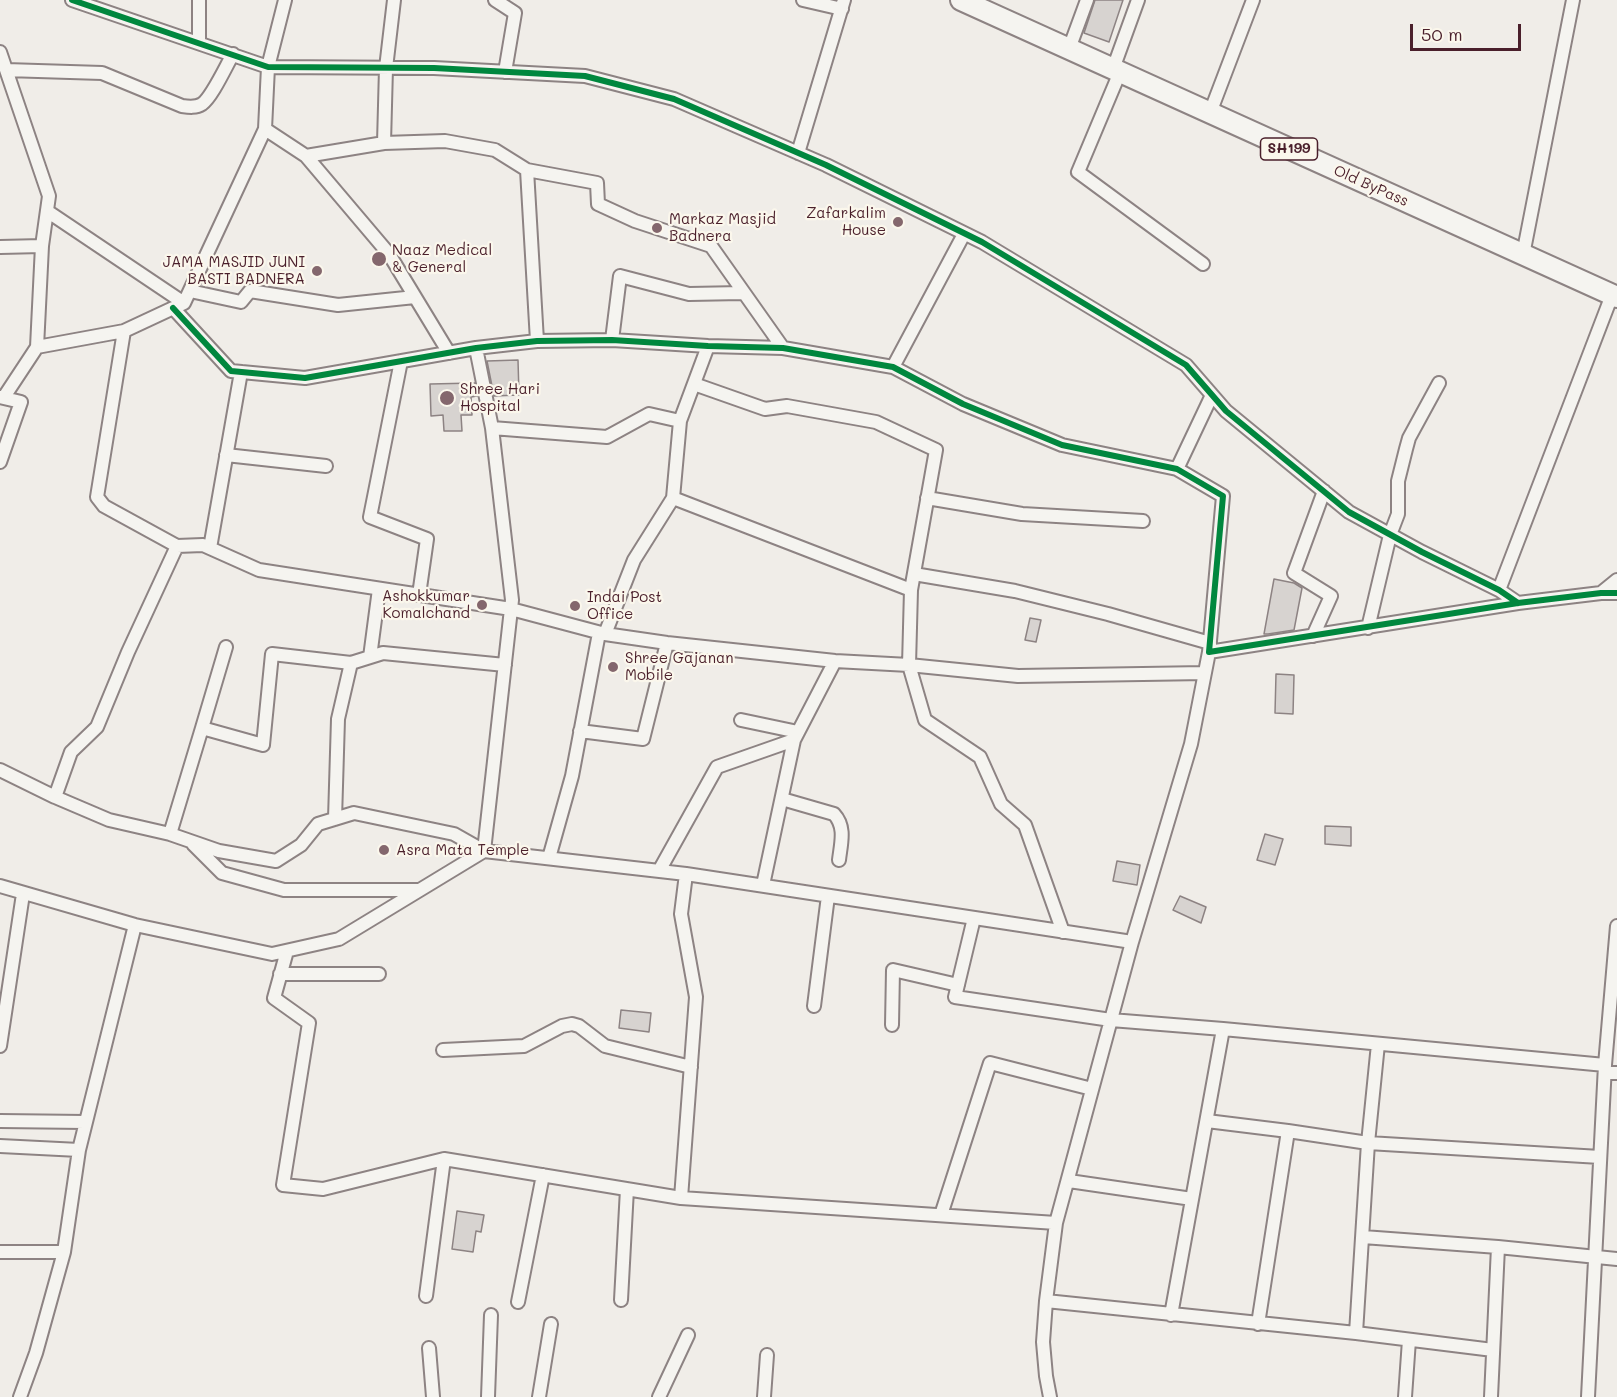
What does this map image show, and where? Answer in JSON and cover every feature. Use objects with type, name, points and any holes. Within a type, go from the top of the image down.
[{"type":"highway","name":"Old ByPass","points":[[961,0],[1615,296]]},
{"type":"street","points":[[72,0],[109,6],[199,43],[268,67],[386,68],[585,76],[674,99],[798,153],[964,234],[1186,365],[1226,411],[1349,512],[1499,590],[1518,603]]},
{"type":"street","points":[[199,0],[199,43]]},
{"type":"street","points":[[182,301],[265,129],[268,67],[285,0]]},
{"type":"street","points":[[384,143],[386,68],[394,0]]},
{"type":"street","points":[[495,0],[514,13],[505,72]]},
{"type":"street","points":[[798,153],[843,5],[803,0]]},
{"type":"street","points":[[1069,49],[1086,0]]},
{"type":"street","points":[[1138,0],[1116,70],[1077,172],[1203,264]]},
{"type":"street","points":[[1210,113],[1253,0]]},
{"type":"street","points":[[1523,255],[1573,0]]},
{"type":"street","points":[[0,462],[21,402],[2,397],[37,347],[42,246],[49,196],[2,61],[102,73],[182,106],[190,107],[206,100],[233,54]]},
{"type":"street","points":[[265,129],[306,156],[389,254],[449,353]]},
{"type":"street","points":[[306,156],[384,143],[445,141],[495,150],[527,170],[597,183],[598,204],[635,221],[711,246],[783,348]]},
{"type":"street","points":[[527,170],[537,341]]},
{"type":"street","points":[[47,211],[182,301],[231,371],[305,378],[476,348],[537,341],[612,340],[783,348],[893,367],[963,404],[1062,445],[1177,469],[1223,496],[1209,647],[1191,744],[1132,942],[1056,1223],[1043,1342],[1050,1397]]},
{"type":"street","points":[[893,367],[964,234]]},
{"type":"street","points":[[0,247],[42,246]]},
{"type":"street","points":[[612,340],[620,276],[689,294],[742,293]]},
{"type":"street","points":[[37,347],[124,330],[182,301],[241,302],[250,291],[339,305],[415,297]]},
{"type":"street","points":[[1499,590],[1615,296]]},
{"type":"street","points":[[124,330],[98,496],[104,506],[177,546],[203,545],[259,570],[511,609],[602,634],[667,643],[835,661],[909,665],[1018,676],[1205,673]]},
{"type":"street","points":[[549,858],[572,776],[602,634],[634,560],[673,498],[680,421],[708,346]]},
{"type":"street","points":[[476,348],[492,428],[512,600],[484,851]]},
{"type":"street","points":[[400,361],[369,517],[427,539],[419,595]]},
{"type":"street","points":[[210,548],[241,372]]},
{"type":"street","points":[[1368,628],[1390,535],[1398,514],[1398,481],[1409,438],[1439,383]]},
{"type":"street","points":[[694,384],[765,409],[787,406],[876,422],[936,450],[911,590],[909,665],[925,720],[980,757],[1000,804],[1025,825],[1063,932]]},
{"type":"street","points":[[1177,469],[1212,395]]},
{"type":"street","points":[[492,428],[607,437],[649,414],[680,421]]},
{"type":"street","points":[[226,455],[326,466]]},
{"type":"street","points":[[1313,636],[1331,596],[1294,573],[1324,491]]},
{"type":"street","points":[[673,498],[911,590]]},
{"type":"street","points":[[927,498],[1022,514],[1143,521]]},
{"type":"street","points":[[55,797],[71,752],[96,727],[177,546]]},
{"type":"street","points":[[914,574],[1015,591],[1108,614],[1209,647],[1313,636],[1518,603],[1617,593]]},
{"type":"street","points":[[1601,593],[1617,580]]},
{"type":"street","points":[[370,657],[379,589]]},
{"type":"street","points":[[580,731],[642,739],[667,643]]},
{"type":"street","points":[[170,834],[226,647]]},
{"type":"street","points":[[202,728],[263,745],[272,654],[351,663],[383,653],[505,665]]},
{"type":"street","points":[[763,885],[796,736],[835,661]]},
{"type":"street","points":[[335,819],[338,719],[351,663]]},
{"type":"street","points":[[741,720],[796,736]]},
{"type":"street","points":[[659,871],[717,767],[796,736]]},
{"type":"street","points":[[0,770],[109,820],[170,834],[219,851],[276,861],[301,845],[318,824],[354,813],[454,834],[484,851],[686,874],[1132,942]]},
{"type":"street","points":[[782,799],[834,814],[840,820],[842,828],[839,860]]},
{"type":"street","points":[[190,841],[222,873],[284,890],[422,890]]},
{"type":"street","points":[[0,886],[135,925],[272,954],[339,939],[484,851]]},
{"type":"street","points":[[681,1198],[696,997],[681,914],[686,874]]},
{"type":"street","points":[[0,1046],[23,894]]},
{"type":"street","points":[[814,1006],[828,896]]},
{"type":"street","points":[[974,918],[955,997],[1111,1020],[1378,1044],[1609,1070]]},
{"type":"street","points":[[20,1397],[36,1353],[64,1252],[85,1122],[135,925]]},
{"type":"street","points":[[1588,1397],[1600,1157],[1609,1070],[1617,926]]},
{"type":"street","points":[[287,951],[274,998],[309,1023],[283,1185],[323,1189],[444,1159],[681,1198],[1056,1223]]},
{"type":"street","points":[[892,1025],[893,970],[958,985]]},
{"type":"street","points":[[280,974],[379,974]]},
{"type":"street","points":[[443,1050],[524,1046],[562,1026],[572,1024],[579,1026],[605,1046],[691,1067]]},
{"type":"street","points":[[1171,1315],[1223,1029]]},
{"type":"street","points":[[1356,1333],[1368,1143],[1378,1044]]},
{"type":"street","points":[[941,1215],[990,1064],[1092,1089]]},
{"type":"street","points":[[0,1121],[85,1122]]},
{"type":"street","points":[[1207,1121],[1368,1143],[1600,1157]]},
{"type":"street","points":[[1258,1324],[1288,1131]]},
{"type":"street","points":[[0,1146],[79,1150]]},
{"type":"street","points":[[426,1296],[444,1159]]},
{"type":"street","points":[[518,1302],[543,1175]]},
{"type":"street","points":[[1069,1181],[1192,1199]]},
{"type":"street","points":[[621,1300],[627,1189]]},
{"type":"street","points":[[1363,1237],[1617,1259]]},
{"type":"street","points":[[1491,1397],[1498,1247]]},
{"type":"street","points":[[0,1252],[64,1252]]},
{"type":"street","points":[[1046,1301],[1356,1333],[1493,1350]]},
{"type":"street","points":[[488,1397],[491,1315]]},
{"type":"street","points":[[539,1397],[551,1324]]},
{"type":"street","points":[[659,1397],[688,1335]]},
{"type":"street","points":[[1405,1397],[1409,1340]]},
{"type":"street","points":[[429,1348],[433,1397]]},
{"type":"street","points":[[764,1397],[767,1355]]},
{"type":"building","points":[[1095,0],[1123,0],[1109,42],[1084,33]]},
{"type":"building","points":[[518,360],[519,395],[494,396],[487,361]]},
{"type":"building","points":[[475,383],[477,396],[471,397],[472,415],[461,415],[462,431],[444,431],[443,415],[431,416],[430,384]]},
{"type":"building","points":[[1274,579],[1294,583],[1302,588],[1294,630],[1264,634]]},
{"type":"building","points":[[1030,618],[1041,620],[1036,642],[1025,640]]},
{"type":"building","points":[[1276,674],[1294,675],[1293,714],[1275,713]]},
{"type":"building","points":[[1325,826],[1351,827],[1351,846],[1325,844]]},
{"type":"building","points":[[1265,834],[1283,839],[1275,865],[1257,860]]},
{"type":"building","points":[[1117,861],[1140,865],[1137,885],[1113,881]]},
{"type":"building","points":[[1180,896],[1206,907],[1201,923],[1173,910]]},
{"type":"building","points":[[621,1010],[651,1013],[649,1032],[619,1028]]},
{"type":"building","points":[[457,1211],[484,1215],[481,1232],[476,1231],[473,1252],[452,1249]]},
{"type":"cycle path","points":[[72,0],[268,67],[434,68],[585,76],[674,99],[826,165],[982,242],[1186,365],[1226,411],[1349,512],[1422,552],[1499,590],[1518,603]]},
{"type":"cycle path","points":[[173,308],[231,371],[305,378],[476,348],[537,341],[612,340],[783,348],[893,367],[963,404],[1062,445],[1177,469],[1223,496],[1209,652],[1518,603],[1617,593]]},
{"type":"place","name":"Zafarkalim House","points":[[898,222]]},
{"type":"place","name":"Markaz Masjid Badnera","points":[[657,228]]},
{"type":"place","name":"Naaz Medical & General","points":[[379,259]]},
{"type":"place","name":"JAMA MASJID JUNI BASTI BADNERA","points":[[317,271]]},
{"type":"place","name":"Shree Hari Hospital","points":[[447,398]]},
{"type":"place","name":"Ashokkumar Komalchand","points":[[482,605]]},
{"type":"place","name":"Indai Post Office","points":[[575,606]]},
{"type":"place","name":"Shree Gajanan Mobile","points":[[613,667]]},
{"type":"place","name":"Asra Mata Temple","points":[[384,850]]}]
